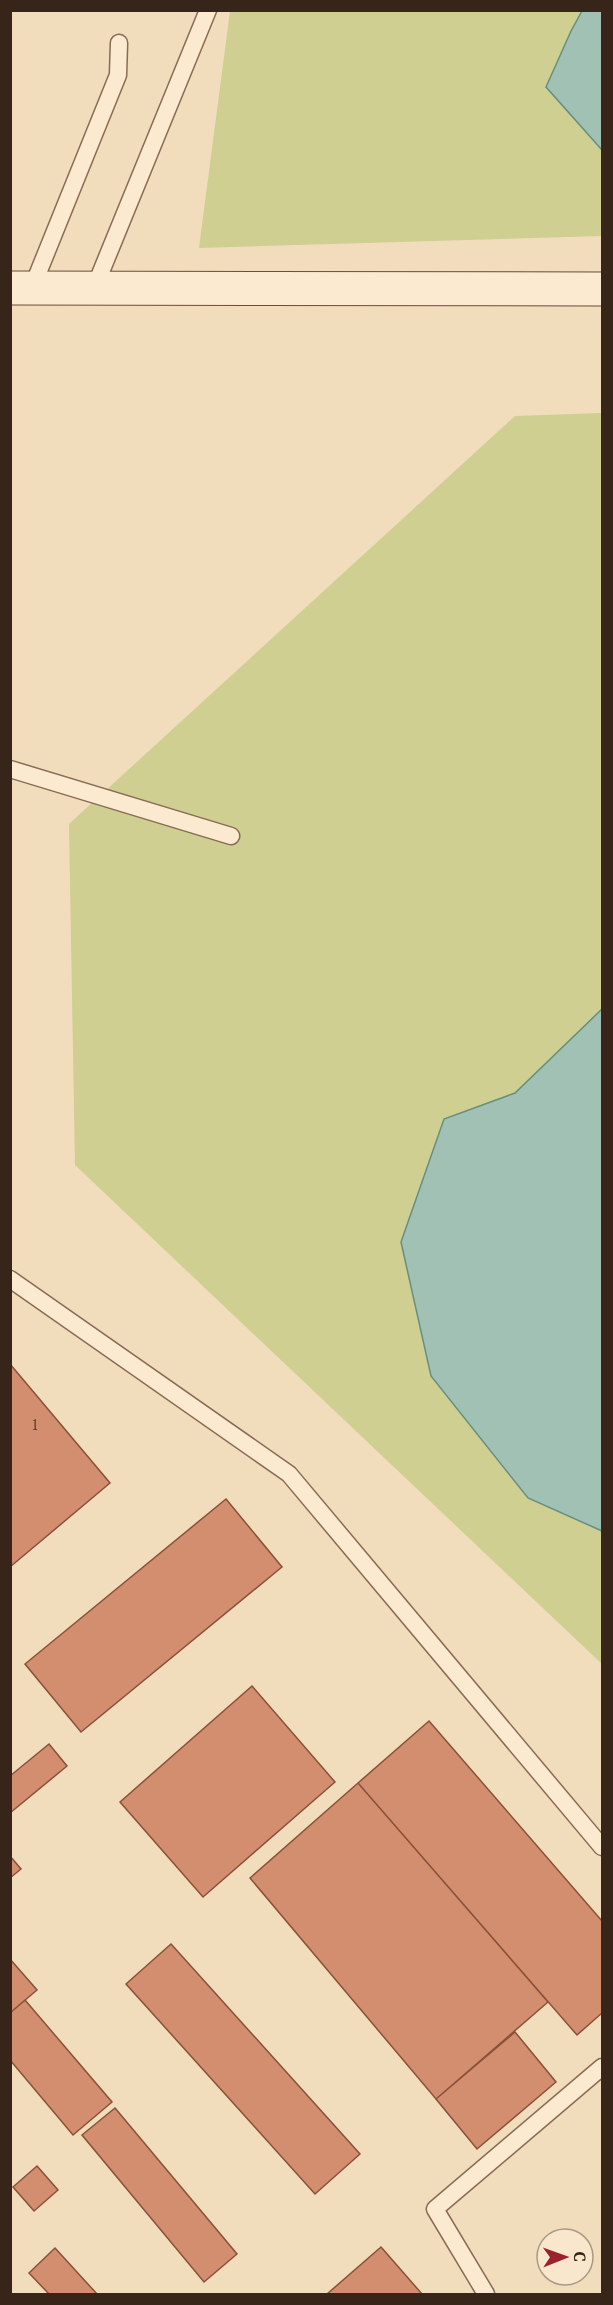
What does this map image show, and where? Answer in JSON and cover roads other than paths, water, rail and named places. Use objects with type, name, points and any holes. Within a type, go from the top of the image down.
[{"type":"main road","points":[[21,288],[603,289]]},
{"type":"lane","points":[[94,289],[208,10]]},
{"type":"lane","points":[[21,288],[118,75],[119,43]]},
{"type":"lane","points":[[10,769],[231,836]]},
{"type":"lane","points":[[10,1279],[289,1474],[603,1847]]},
{"type":"lane","points":[[486,2295],[435,2209],[603,2067]]}]
